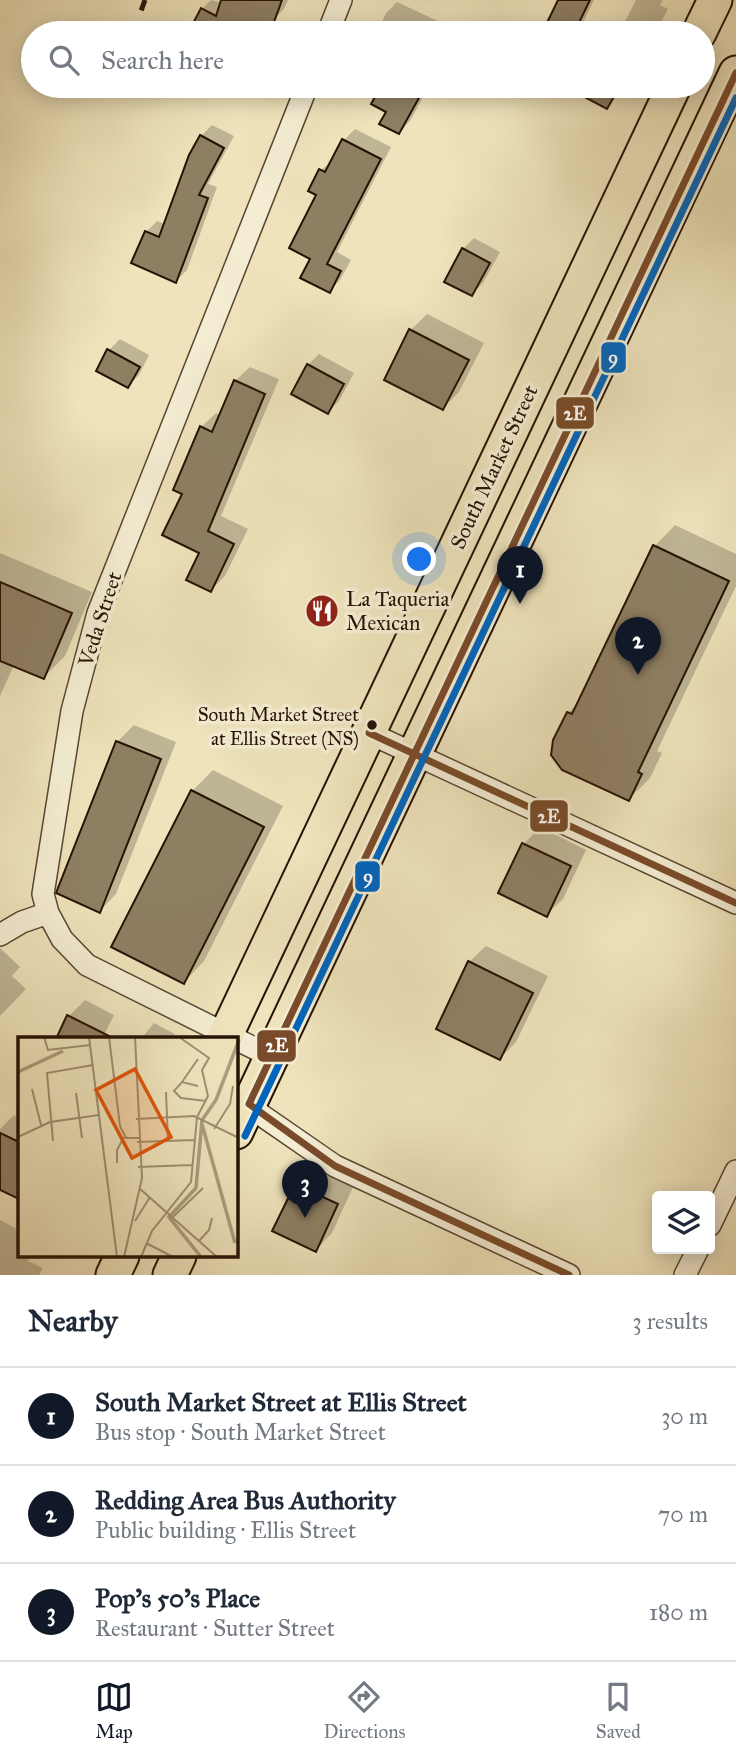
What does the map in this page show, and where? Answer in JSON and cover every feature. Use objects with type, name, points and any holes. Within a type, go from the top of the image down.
[{"type":"main road","points":[[705,21],[715,0]]},
{"type":"main road","points":[[241,1112],[416,755],[736,73]]},
{"type":"main road","name":"South Market Street","points":[[226,1036],[668,98]]},
{"type":"main road","points":[[551,345],[599,363]]},
{"type":"main road","points":[[113,1275],[121,1258]]},
{"type":"main road","points":[[170,1275],[178,1258]]},
{"type":"street","points":[[333,21],[341,0]]},
{"type":"street","name":"Veda Street","points":[[226,1036],[87,965],[69,948],[48,913],[43,894],[72,711],[98,613],[302,98]]},
{"type":"street","points":[[369,733],[736,903]]},
{"type":"street","points":[[0,935],[22,922],[48,913]]},
{"type":"street","name":"Veda Street","points":[[238,1041],[270,1056]]},
{"type":"street","points":[[241,1112],[335,1166],[569,1275]]},
{"type":"street","points":[[715,1215],[736,1171]]},
{"type":"street","points":[[685,1275],[696,1254]]},
{"type":"building","points":[[221,0],[282,0],[274,21],[194,21],[201,8],[216,16]]},
{"type":"building","points":[[558,0],[590,0],[580,21],[548,21]]},
{"type":"building","points":[[374,98],[419,98],[399,134],[379,124],[386,112],[371,104]]},
{"type":"building","points":[[586,98],[613,98],[607,109]]},
{"type":"building","points":[[200,135],[224,148],[199,195],[208,198],[176,283],[131,263],[145,231],[159,237],[189,155]]},
{"type":"building","points":[[342,139],[381,159],[327,264],[341,271],[330,293],[300,278],[310,259],[289,248],[316,195],[308,191],[319,169],[325,172]]},
{"type":"building","points":[[462,248],[490,263],[472,296],[444,282]]},
{"type":"building","points":[[409,329],[469,360],[443,410],[384,380]]},
{"type":"building","points":[[107,349],[140,367],[128,388],[96,371]]},
{"type":"building","points":[[307,364],[344,384],[328,414],[291,394]]},
{"type":"building","points":[[234,380],[265,394],[208,531],[234,544],[211,592],[186,580],[199,553],[162,535],[182,494],[173,490],[200,426],[212,432]]},
{"type":"building","points":[[653,545],[729,581],[638,772],[642,774],[629,801],[562,770],[551,755],[553,740],[567,712],[572,714]]},
{"type":"building","points":[[0,582],[72,613],[44,679],[0,661]]},
{"type":"building","points":[[116,741],[161,759],[100,913],[56,893]]},
{"type":"building","points":[[191,790],[264,827],[184,984],[111,947]]},
{"type":"building","points":[[522,843],[571,866],[547,917],[498,893]]},
{"type":"building","points":[[468,961],[533,993],[500,1060],[436,1029]]},
{"type":"building","points":[[67,1015],[111,1037],[57,1037]]},
{"type":"building","points":[[0,1133],[18,1142],[18,1199],[0,1190]]},
{"type":"building","points":[[295,1184],[338,1204],[316,1252],[272,1231]]},
{"type":"railway","points":[[137,21],[145,0]]},
{"type":"transit line","name":"2E","points":[[569,1275],[335,1166],[249,1104],[736,73]]},
{"type":"transit line","name":"9","points":[[245,1136],[736,98]]},
{"type":"transit line","name":"2E","points":[[372,725],[369,733],[736,903]]},
{"type":"place","name":"South Market Street at Ellis Street","points":[[520,604]]},
{"type":"place","name":"La Taqueria Mexican","points":[[322,611]]},
{"type":"place","name":"Redding Area Bus Authority","points":[[638,675]]},
{"type":"place","name":"South Market Street at Ellis Street (NS)","points":[[372,725]]},
{"type":"place","name":"Pop's 50's Place","points":[[305,1218]]}]
